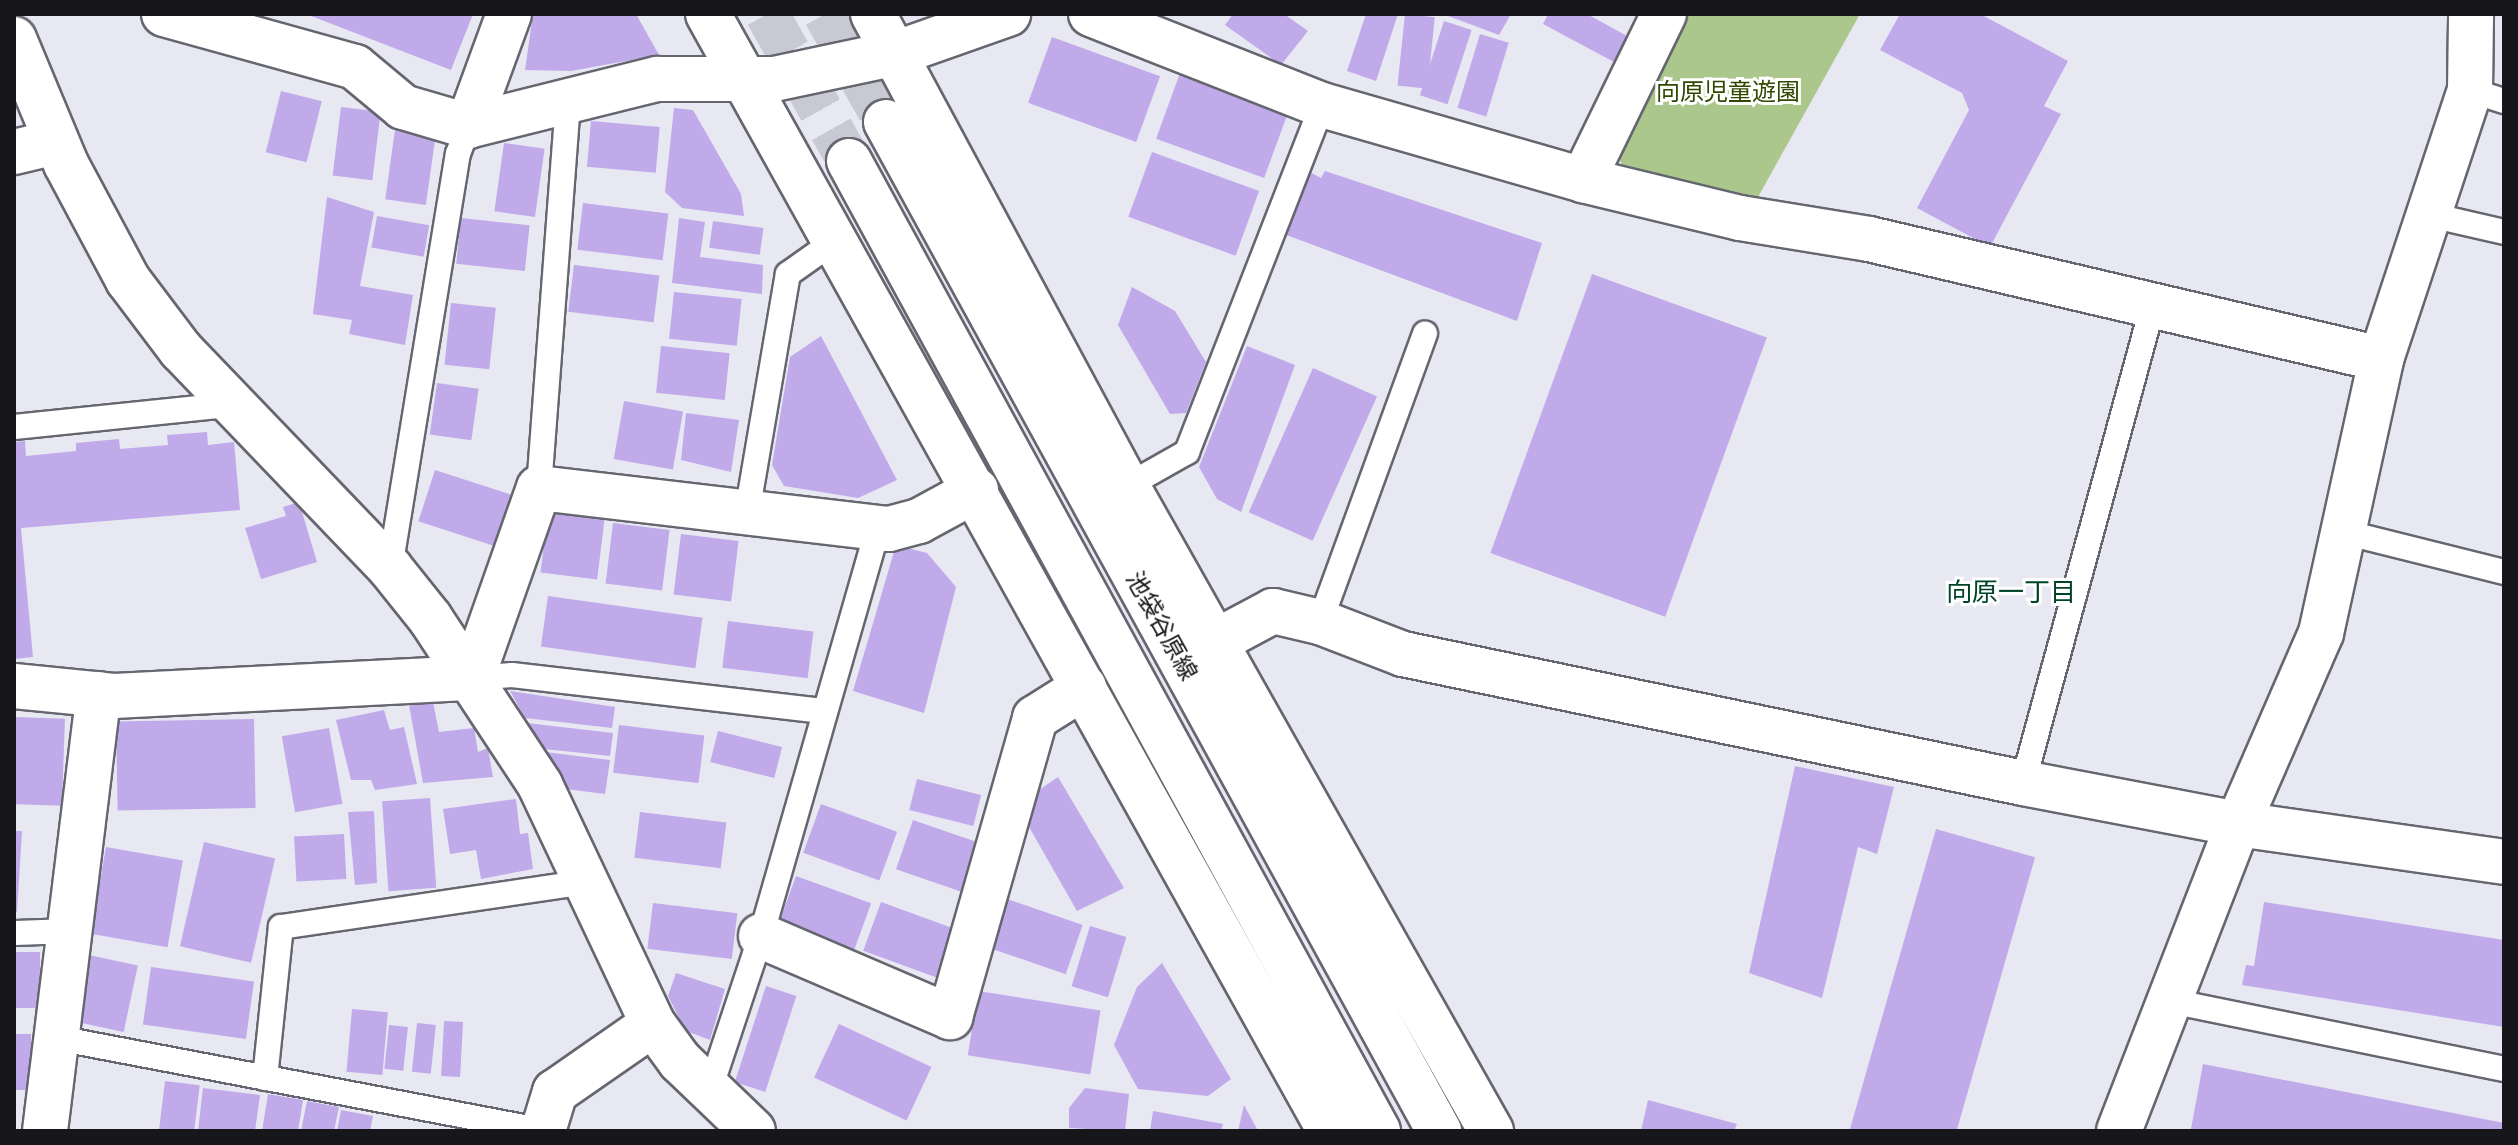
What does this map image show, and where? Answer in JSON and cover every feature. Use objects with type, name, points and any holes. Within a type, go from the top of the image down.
[{"type":"street","points":[[164,14],[355,67],[403,107],[468,126],[657,79],[774,79],[897,53],[1008,14]]},
{"type":"street","points":[[468,126],[509,14]]},
{"type":"street","points":[[708,14],[976,490],[1330,1131]]},
{"type":"street","points":[[873,14],[897,53],[1127,486],[1491,1131]]},
{"type":"street","points":[[1091,14],[1322,105],[1583,180],[2153,305],[2381,359]]},
{"type":"street","points":[[1583,180],[1664,14]]},
{"type":"street","points":[[2119,1131],[2238,824],[2321,633],[2340,531],[2381,359],[2430,215],[2487,96],[2471,14]]},
{"type":"street","points":[[14,39],[56,142],[128,280],[181,350],[390,568],[472,678],[540,785],[653,1024],[709,1092],[753,1131]]},
{"type":"street","name":"池袋谷原線","points":[[886,122],[1439,1131]]},
{"type":"street","points":[[14,152],[56,142]]},
{"type":"street","points":[[849,161],[1378,1131]]},
{"type":"street","points":[[472,678],[539,488],[878,528],[919,521],[976,490]]},
{"type":"street","points":[[1215,642],[1273,611],[1320,622],[1403,654],[2023,783],[2238,824],[2504,862]]},
{"type":"street","points":[[14,686],[99,694],[472,678]]},
{"type":"street","points":[[761,936],[950,1017],[1035,718],[1084,687]]},
{"type":"street","points":[[35,1116],[57,1038],[99,694]]},
{"type":"street","points":[[543,1131],[555,1092],[653,1024]]},
{"type":"lane","points":[[539,488],[568,102]]},
{"type":"lane","points":[[1127,486],[1187,452],[1322,105]]},
{"type":"lane","points":[[390,568],[458,154],[468,126]]},
{"type":"lane","points":[[2430,215],[2504,232]]},
{"type":"lane","points":[[747,513],[788,274],[836,240]]},
{"type":"lane","points":[[2023,783],[2153,305]]},
{"type":"lane","points":[[1320,622],[1425,333]]},
{"type":"lane","points":[[14,427],[235,404]]},
{"type":"lane","points":[[709,1092],[761,936],[878,528]]},
{"type":"lane","points":[[2340,531],[2504,572]]},
{"type":"lane","points":[[472,678],[512,675],[825,711]]},
{"type":"lane","points":[[265,1078],[281,927],[584,882]]},
{"type":"lane","points":[[14,933],[71,931]]},
{"type":"lane","points":[[2170,1001],[2504,1069]]},
{"type":"lane","points":[[57,1038],[543,1131]]},
{"type":"green space","name":"向原児童遊園","points":[[1680,14],[1860,14],[1758,197],[1623,167],[1616,151]]},
{"type":"building","points":[[306,14],[473,14],[451,70]]},
{"type":"building","points":[[533,14],[636,14],[659,55],[571,71],[525,70]]},
{"type":"building","points":[[1233,14],[1284,14],[1308,31],[1281,65],[1225,25]]},
{"type":"building","points":[[1366,14],[1398,14],[1376,81],[1347,71]]},
{"type":"building","points":[[1405,14],[1435,17],[1427,89],[1397,86]]},
{"type":"building","points":[[1443,14],[1511,14],[1499,35]]},
{"type":"building","points":[[1548,14],[1587,14],[1627,36],[1614,62],[1543,24]]},
{"type":"building","points":[[1900,14],[1980,14],[2068,61],[2044,106],[2061,114],[1990,247],[1917,208],[1969,110],[1962,93],[1880,50]]},
{"type":"building","points":[[1444,21],[1472,30],[1447,104],[1420,95]]},
{"type":"building","points":[[1480,34],[1509,43],[1486,116],[1457,108]]},
{"type":"building","points":[[1052,37],[1160,76],[1136,142],[1028,103]]},
{"type":"building","points":[[1180,73],[1288,112],[1264,178],[1156,139]]},
{"type":"building","points":[[281,91],[322,101],[307,162],[266,152]]},
{"type":"building","points":[[341,107],[381,112],[372,180],[333,175]]},
{"type":"building","points":[[674,108],[693,110],[741,194],[744,216],[682,208],[665,192]]},
{"type":"building","points":[[591,121],[660,127],[656,173],[587,167]]},
{"type":"building","points":[[395,130],[436,136],[426,205],[385,199]]},
{"type":"building","points":[[504,143],[545,149],[535,217],[494,211]]},
{"type":"building","points":[[1152,152],[1259,191],[1236,256],[1128,217]]},
{"type":"building","points":[[1298,166],[1321,178],[1325,171],[1542,243],[1517,321],[1273,230]]},
{"type":"building","points":[[327,197],[374,212],[360,286],[413,295],[405,345],[349,334],[352,320],[313,314]]},
{"type":"building","points":[[583,203],[668,213],[663,260],[577,250]]},
{"type":"building","points":[[377,216],[429,225],[424,257],[371,248]]},
{"type":"building","points":[[461,218],[530,225],[525,271],[456,264]]},
{"type":"building","points":[[679,218],[705,222],[700,257],[763,265],[762,294],[672,283]]},
{"type":"building","points":[[713,221],[764,228],[760,255],[709,248]]},
{"type":"building","points":[[574,265],[659,275],[654,322],[568,312]]},
{"type":"building","points":[[1592,274],[1767,338],[1665,617],[1490,553]]},
{"type":"building","points":[[1132,287],[1175,311],[1206,362],[1186,413],[1170,414],[1118,325]]},
{"type":"building","points":[[674,292],[742,299],[737,346],[669,339]]},
{"type":"building","points":[[451,303],[496,308],[489,369],[445,365]]},
{"type":"building","points":[[821,336],[897,480],[858,498],[784,486],[772,465],[790,357]]},
{"type":"building","points":[[661,346],[730,353],[725,400],[656,393]]},
{"type":"building","points":[[1247,346],[1295,365],[1241,512],[1217,499],[1199,467]]},
{"type":"building","points":[[1313,368],[1377,396],[1313,541],[1249,512]]},
{"type":"building","points":[[437,383],[479,389],[471,440],[430,434]]},
{"type":"building","points":[[624,401],[683,411],[673,470],[614,459]]},
{"type":"building","points":[[686,413],[739,420],[731,472],[681,460]]},
{"type":"building","points":[[207,432],[208,445],[234,442],[240,510],[21,528],[33,657],[14,659],[14,442],[25,441],[26,456],[76,451],[76,443],[119,439],[120,449],[168,445],[167,435]]},
{"type":"building","points":[[435,470],[511,495],[494,546],[418,521]]},
{"type":"building","points":[[299,502],[317,562],[261,579],[245,528],[286,516],[283,507]]},
{"type":"building","points":[[548,512],[605,519],[597,579],[541,573]]},
{"type":"building","points":[[613,523],[670,530],[662,590],[606,584]]},
{"type":"building","points":[[681,534],[739,541],[731,602],[674,595]]},
{"type":"building","points":[[896,545],[927,553],[956,587],[924,713],[853,691]]},
{"type":"building","points":[[548,596],[702,618],[695,668],[541,647]]},
{"type":"building","points":[[728,621],[813,631],[808,678],[722,668]]},
{"type":"building","points":[[510,691],[615,707],[612,728],[525,718]]},
{"type":"building","points":[[433,702],[439,732],[474,728],[478,752],[488,748],[493,777],[423,783],[409,705]]},
{"type":"building","points":[[384,710],[390,730],[404,727],[417,784],[375,790],[371,780],[351,780],[336,720]]},
{"type":"building","points":[[14,717],[65,719],[62,806],[14,804]]},
{"type":"building","points":[[254,719],[256,808],[118,810],[116,721]]},
{"type":"building","points":[[527,723],[613,733],[610,756],[544,749]]},
{"type":"building","points":[[619,725],[704,735],[699,783],[613,773]]},
{"type":"building","points":[[329,728],[342,804],[295,812],[282,736]]},
{"type":"building","points":[[718,731],[782,747],[774,778],[710,762]]},
{"type":"building","points":[[545,752],[610,760],[605,794],[566,789]]},
{"type":"building","points":[[1795,766],[1894,787],[1877,854],[1858,847],[1822,998],[1749,973]]},
{"type":"building","points":[[1058,777],[1124,888],[1077,911],[1029,827],[1039,790]]},
{"type":"building","points":[[917,779],[981,795],[973,826],[909,810]]},
{"type":"building","points":[[430,798],[436,888],[388,891],[382,801]]},
{"type":"building","points":[[516,799],[520,834],[528,833],[533,869],[481,879],[476,850],[450,854],[443,809]]},
{"type":"building","points":[[821,804],[897,832],[879,881],[803,853]]},
{"type":"building","points":[[374,811],[377,883],[355,885],[348,812]]},
{"type":"building","points":[[640,812],[726,823],[721,868],[634,858]]},
{"type":"building","points":[[913,820],[988,846],[971,895],[896,869]]},
{"type":"building","points":[[1936,829],[2035,857],[1957,1131],[1849,1131]]},
{"type":"building","points":[[14,831],[22,831],[17,912],[14,912]]},
{"type":"building","points":[[344,834],[346,879],[296,882],[294,837]]},
{"type":"building","points":[[204,842],[275,858],[251,963],[180,946]]},
{"type":"building","points":[[106,847],[183,861],[168,947],[91,934]]},
{"type":"building","points":[[796,876],[871,903],[854,951],[779,924]]},
{"type":"building","points":[[1007,899],[1083,925],[1066,974],[990,948]]},
{"type":"building","points":[[881,902],[957,930],[939,979],[863,951]]},
{"type":"building","points":[[2264,902],[2504,940],[2504,1027],[2242,985],[2246,965],[2254,966]]},
{"type":"building","points":[[653,903],[737,913],[732,959],[647,949]]},
{"type":"building","points":[[1090,926],[1126,937],[1108,997],[1072,986]]},
{"type":"building","points":[[14,952],[40,952],[40,1008],[14,1008]]},
{"type":"building","points":[[84,954],[138,965],[124,1032],[70,1021]]},
{"type":"building","points":[[1162,963],[1231,1079],[1208,1096],[1138,1089],[1114,1045],[1137,987]]},
{"type":"building","points":[[151,967],[254,981],[246,1039],[143,1024]]},
{"type":"building","points":[[676,973],[725,989],[710,1040],[686,1031],[668,996]]},
{"type":"building","points":[[766,986],[796,996],[765,1092],[735,1082]]},
{"type":"building","points":[[978,991],[1100,1010],[1090,1075],[968,1055]]},
{"type":"building","points":[[352,1009],[388,1012],[382,1075],[347,1072]]},
{"type":"building","points":[[444,1021],[463,1022],[460,1077],[441,1076]]},
{"type":"building","points":[[417,1023],[436,1025],[431,1074],[412,1072]]},
{"type":"building","points":[[839,1024],[931,1067],[907,1121],[814,1077]]},
{"type":"building","points":[[389,1025],[408,1027],[403,1071],[384,1069]]},
{"type":"building","points":[[14,1034],[31,1034],[31,1090],[14,1090]]},
{"type":"building","points":[[2203,1064],[2504,1123],[2504,1131],[2182,1131],[2191,1129]]},
{"type":"building","points":[[165,1081],[200,1085],[194,1131],[159,1131]]},
{"type":"building","points":[[203,1088],[260,1095],[255,1131],[198,1131]]},
{"type":"building","points":[[1085,1088],[1129,1094],[1125,1131],[1069,1128],[1069,1108]]},
{"type":"building","points":[[268,1094],[303,1100],[298,1131],[262,1131]]},
{"type":"building","points":[[1648,1100],[1737,1124],[1734,1131],[1641,1131]]},
{"type":"building","points":[[307,1101],[339,1107],[334,1131],[301,1131]]},
{"type":"building","points":[[1244,1105],[1258,1131],[1238,1131]]},
{"type":"building","points":[[341,1110],[373,1116],[370,1131],[337,1131]]},
{"type":"building","points":[[1153,1111],[1223,1124],[1221,1131],[1150,1131]]},
{"type":"tunnel","points":[[767,14],[849,161]]},
{"type":"tunnel","points":[[825,14],[886,122]]},
{"type":"district","name":"向原一丁目","points":[[2011,593]]}]
